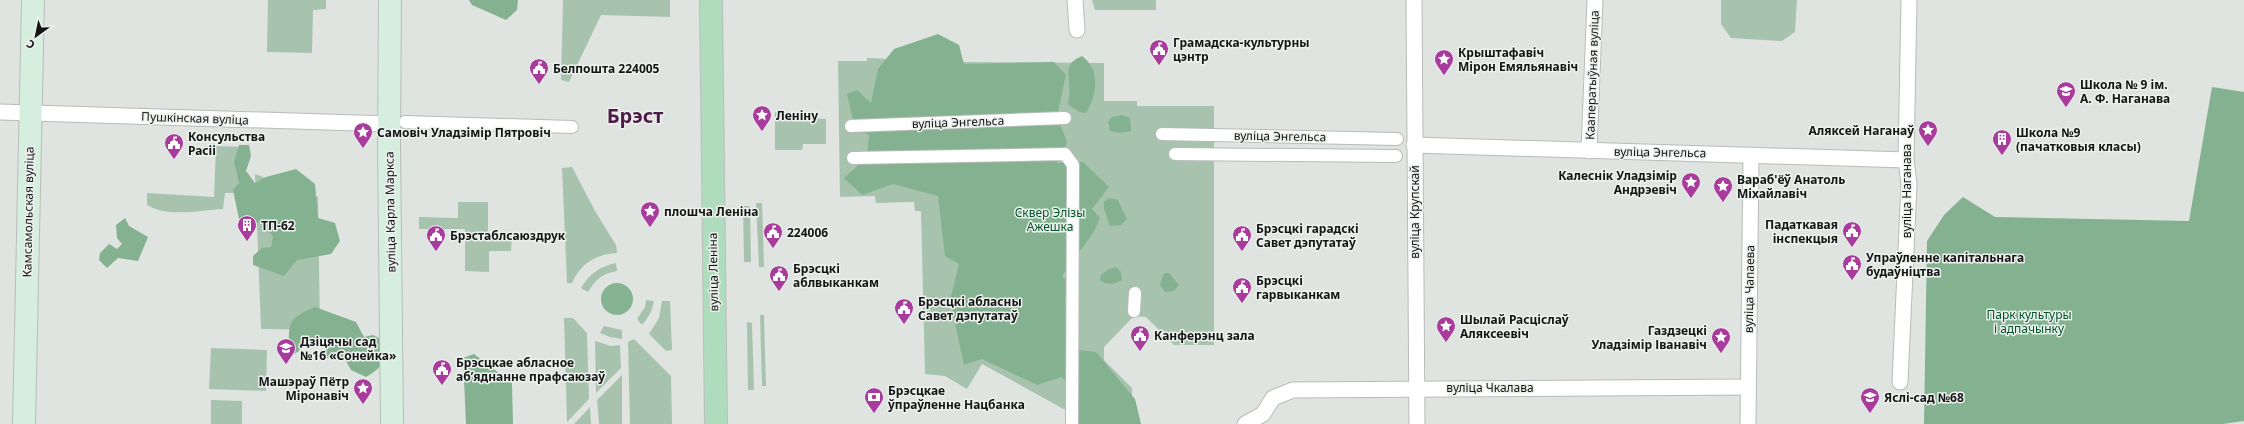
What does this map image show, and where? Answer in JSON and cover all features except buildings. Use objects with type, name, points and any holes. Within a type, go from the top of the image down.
[{"type":"main road","name":"Камсамольская вуліца","points":[[24,424],[32,0]]},
{"type":"main road","name":"вуліца Карла Маркса","points":[[390,0],[397,123],[392,424]]},
{"type":"main road","name":"вуліца Леніна","points":[[711,0],[716,424]]},
{"type":"street","points":[[1075,0],[1077,30]]},
{"type":"street","name":"вуліца Крупскай","points":[[1414,0],[1417,424]]},
{"type":"street","name":"Кааператыўная вуліца","points":[[1588,151],[1595,0]]},
{"type":"street","name":"вуліца Наганава","points":[[1900,382],[1908,184],[1906,160],[1909,0]]},
{"type":"street","name":"Пушкінская вуліца","points":[[0,112],[572,127]]},
{"type":"street","name":"вуліца Энгельса","points":[[851,126],[1065,118]]},
{"type":"street","name":"вуліца Энгельса","points":[[1162,134],[1397,139]]},
{"type":"street","name":"вуліца Энгельса","points":[[1414,145],[1906,160]]},
{"type":"street","points":[[853,158],[1065,154],[1073,165],[1072,424]]},
{"type":"street","name":"вуліца Энгельса","points":[[1175,154],[1396,156]]},
{"type":"street","name":"вуліца Чапаева","points":[[1748,424],[1751,155]]},
{"type":"street","points":[[1134,311],[1135,293]]},
{"type":"street","name":"вуліца Чкалава","points":[[1245,424],[1263,414],[1273,398],[1293,390],[1748,387]]},
{"type":"green space","points":[[268,0],[326,0],[326,9],[313,10],[312,53],[267,52]]},
{"type":"green space","points":[[469,0],[518,0],[517,10],[506,20],[472,5]]},
{"type":"green space","points":[[563,0],[670,0],[670,17],[601,15],[569,82],[561,80]]},
{"type":"green space","points":[[1092,0],[1156,0],[1156,10],[1095,10]]},
{"type":"green space","points":[[1721,0],[1797,0],[1795,32],[1782,41],[1731,38],[1721,24]]},
{"type":"green space","points":[[938,34],[959,45],[964,64],[1054,62],[1066,75],[1057,116],[1067,142],[1057,163],[1083,162],[1109,187],[1092,209],[1100,218],[1093,233],[1062,276],[1070,284],[1065,297],[1069,349],[1096,352],[1135,399],[1141,424],[1077,424],[1077,396],[1062,377],[1037,385],[982,359],[964,365],[950,300],[959,264],[945,256],[938,196],[893,184],[862,195],[844,178],[867,157],[869,135],[855,129],[847,94],[857,90],[871,103],[878,69],[894,49]]},
{"type":"green space","points":[[1082,56],[1088,62],[1095,75],[1095,91],[1086,113],[1079,112],[1068,104],[1069,67],[1070,64]]},
{"type":"green space","name":"Сквер Элізы Ажешка","points":[[867,58],[965,62],[1104,63],[1104,101],[1137,101],[1137,106],[1214,106],[1214,345],[1174,345],[1146,317],[1134,316],[1104,347],[1104,360],[1132,388],[1132,414],[1069,412],[982,364],[967,389],[945,376],[925,374],[921,211],[915,211],[914,202],[876,203],[875,196],[840,197],[838,61],[867,61]]},
{"type":"green space","name":"Парк культуры і адпачынку","points":[[2212,87],[2244,92],[2244,421],[2223,424],[1924,424],[1927,241],[1944,215],[1963,197],[1995,217],[2189,221]]},
{"type":"green space","points":[[775,112],[803,113],[803,118],[826,119],[826,144],[803,144],[802,150],[775,150]]},
{"type":"green space","points":[[1122,115],[1130,118],[1131,131],[1120,133],[1110,131],[1108,122],[1112,117]]},
{"type":"green space","points":[[239,145],[249,145],[251,156],[246,171],[255,183],[266,177],[296,169],[315,184],[318,218],[335,223],[340,241],[331,254],[297,260],[284,276],[253,265],[253,256],[262,248],[271,247],[273,236],[260,223],[239,219],[233,190],[239,183],[234,162]]},
{"type":"green space","points":[[216,146],[245,147],[237,193],[225,193],[223,209],[194,212],[174,212],[155,209],[147,205],[147,193],[214,197]]},
{"type":"green space","points":[[572,167],[595,211],[616,245],[617,253],[602,255],[590,261],[579,270],[572,283],[567,283],[562,168]]},
{"type":"green space","points":[[255,174],[318,197],[320,330],[261,329]]},
{"type":"green space","points":[[1109,198],[1118,200],[1127,219],[1121,225],[1110,226],[1104,209],[1104,202]]},
{"type":"green space","points":[[458,202],[488,202],[488,234],[512,234],[511,251],[489,251],[489,272],[465,271],[465,229],[419,229],[419,217],[458,218]]},
{"type":"green space","points":[[756,203],[762,203],[764,267],[759,267]]},
{"type":"green space","points":[[743,206],[750,206],[751,262],[744,262]]},
{"type":"green space","points":[[125,218],[129,226],[148,237],[138,261],[118,258],[107,268],[99,260],[100,253],[109,244],[117,249],[122,244],[117,238],[116,225]]},
{"type":"green space","points":[[616,263],[617,271],[608,273],[600,278],[588,292],[581,288],[588,278],[596,271],[605,266]]},
{"type":"green space","points":[[1116,267],[1121,272],[1122,280],[1111,284],[1100,280],[1101,275],[1109,269]]},
{"type":"green space","points":[[1164,273],[1169,273],[1179,285],[1174,291],[1165,292],[1160,285]]},
{"type":"green space","points":[[646,300],[654,301],[650,314],[642,325],[637,319],[645,307]]},
{"type":"green space","points":[[662,301],[670,301],[672,350],[666,351],[649,334],[659,318]]},
{"type":"green space","points":[[315,307],[356,322],[364,337],[373,335],[383,340],[383,358],[377,370],[366,377],[351,370],[344,358],[327,358],[325,347],[307,339],[299,351],[284,360],[281,351],[289,346],[289,330],[293,320]]},
{"type":"green space","points":[[760,315],[764,315],[766,386],[762,386]]},
{"type":"green space","points":[[564,318],[573,318],[587,333],[589,399],[567,422]]},
{"type":"green space","points":[[747,322],[752,323],[754,390],[748,390]]},
{"type":"green space","points":[[604,326],[622,330],[622,339],[610,337],[600,333]]},
{"type":"green space","points":[[634,339],[671,376],[672,424],[630,424],[628,342]]},
{"type":"green space","points":[[595,341],[611,346],[620,345],[621,368],[596,393]]},
{"type":"green space","points":[[211,348],[267,350],[266,391],[209,389]]},
{"type":"green space","points":[[474,354],[512,383],[513,424],[466,424],[463,358]]},
{"type":"green space","points":[[622,375],[622,424],[599,424],[597,400]]},
{"type":"green space","points":[[211,400],[242,401],[242,424],[211,424]]},
{"type":"green space","points":[[590,407],[591,424],[574,424]]},
{"type":"shaded area","points":[[614,283],[620,283],[629,287],[633,299],[629,311],[620,315],[614,315],[605,311],[601,302],[601,296],[605,287]]},
{"type":"place","name":"Грамадска-культурны цэнтр","points":[[1159,66]]},
{"type":"place","name":"Крыштафавіч Мірон Емяльянавіч","points":[[1444,76]]},
{"type":"place","name":"Белпошта 224005","points":[[539,85]]},
{"type":"place","name":"Школа № 9 ім. А. Ф. Наганава","points":[[2066,108]]},
{"type":"place","name":"Леніну","points":[[762,132]]},
{"type":"place","name":"Аляксей Наганаў","points":[[1928,147]]},
{"type":"place","name":"Самовіч Уладзімір Пятровіч","points":[[363,149]]},
{"type":"place","name":"Школа №9 (пачатковыя класы)","points":[[2002,156]]},
{"type":"place","name":"Консульства Расіі","points":[[174,160]]},
{"type":"place","name":"Калеснік Уладзімір Андрэевіч","points":[[1691,199]]},
{"type":"place","name":"Вараб'ёў Анатоль Міхайлавіч","points":[[1723,203]]},
{"type":"place","name":"плошча Леніна","points":[[650,228]]},
{"type":"place","name":"ТП-62","points":[[247,242]]},
{"type":"place","name":"Падаткавая інспекцыя","points":[[1852,248]]},
{"type":"place","name":"224006","points":[[773,249]]},
{"type":"place","name":"Брэстаблсаюздрук","points":[[436,252]]},
{"type":"place","name":"Брэсцкі гарадскі Савет дэпутатаў","points":[[1242,252]]},
{"type":"place","name":"Упраўленне капітальнага будаўніцтва","points":[[1852,281]]},
{"type":"place","name":"Брэсцкі аблвыканкам","points":[[779,292]]},
{"type":"place","name":"Брэсцкі гарвыканкам","points":[[1242,304]]},
{"type":"place","name":"Брэсцкі абласны Савет дэпутатаў","points":[[904,325]]},
{"type":"place","name":"Шылай Расціслаў Аляксеевіч","points":[[1446,343]]},
{"type":"place","name":"Канферэнц зала","points":[[1140,352]]},
{"type":"place","name":"Газдзецкі Уладзімір Іванавіч","points":[[1721,354]]},
{"type":"place","name":"Дзіцячы сад №16 «Сонейка»","points":[[286,365]]},
{"type":"place","name":"Брэсцкае абласное абʼяднанне прафсаюзаў","points":[[442,386]]},
{"type":"place","name":"Машэраў Пётр Міронавіч","points":[[363,405]]},
{"type":"place","name":"Брэсцкае ўпраўленне Нацбанка","points":[[874,414]]},
{"type":"place","name":"Яслі-сад №68","points":[[1870,414]]},
{"type":"district","name":"Брэст","points":[[635,115]]}]
